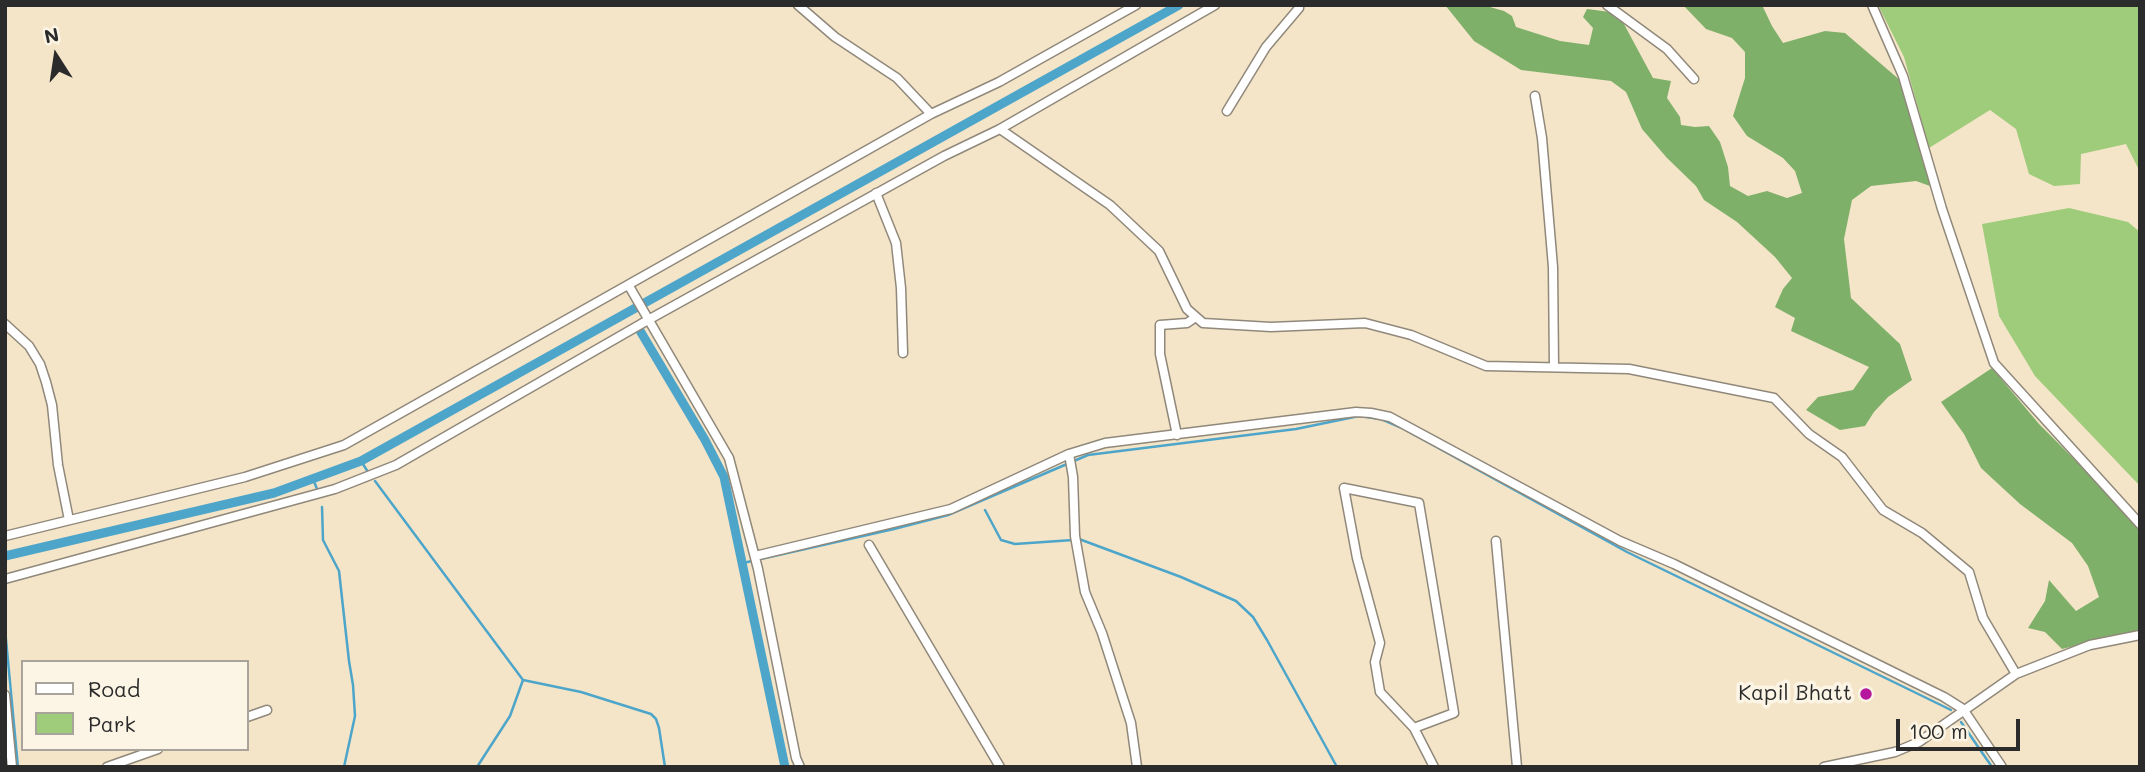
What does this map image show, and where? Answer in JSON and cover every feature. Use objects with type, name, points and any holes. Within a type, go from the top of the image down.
[{"type":"street","points":[[798,5],[835,37],[897,78],[931,114]]},
{"type":"street","points":[[5,536],[244,477],[344,445],[631,289],[678,256],[931,114],[999,82],[1136,5]]},
{"type":"street","points":[[5,579],[335,489],[396,465],[648,320],[943,156],[1000,129],[1215,5]]},
{"type":"street","points":[[1227,111],[1266,47],[1299,5]]},
{"type":"street","points":[[1606,5],[1667,49],[1693,79]]},
{"type":"street","points":[[1872,5],[1903,76],[1942,209],[1994,363],[2140,524]]},
{"type":"street","points":[[1535,96],[1542,138],[1553,267],[1554,367]]},
{"type":"street","points":[[1000,129],[1110,205],[1159,251],[1187,309],[1203,323],[1271,327],[1366,323],[1411,335],[1486,366],[1629,369],[1774,398],[1809,434],[1842,457],[1883,510],[1922,533],[1969,572],[1983,618],[2016,674]]},
{"type":"street","points":[[876,193],[896,243],[901,288],[903,353]]},
{"type":"street","points":[[631,289],[729,458],[758,569],[800,767]]},
{"type":"street","points":[[1177,435],[1160,354],[1160,325],[1187,323],[1196,317]]},
{"type":"street","points":[[5,324],[29,346],[47,382],[58,465],[69,520]]},
{"type":"street","points":[[755,557],[951,509],[1069,454],[1105,443],[1356,412],[1390,417],[1620,541],[1674,564],[1944,697],[1963,709],[2002,767]]},
{"type":"street","points":[[1069,454],[1075,536],[1085,592],[1102,633],[1131,723],[1137,767]]},
{"type":"street","points":[[1414,728],[1454,713],[1419,503],[1344,488],[1357,558],[1380,643],[1375,662],[1380,692],[1414,728],[1434,767]]},
{"type":"street","points":[[1496,541],[1517,767]]},
{"type":"street","points":[[869,545],[1000,767]]},
{"type":"street","points":[[1825,767],[1895,752],[1919,742],[2016,674],[2090,645],[2140,635]]},
{"type":"street","points":[[5,695],[12,767]]},
{"type":"street","points":[[248,717],[267,710]]},
{"type":"street","points":[[107,767],[152,751]]},
{"type":"green space","points":[[1445,5],[1483,5],[1512,16],[1516,27],[1560,41],[1589,45],[1593,28],[1583,17],[1587,9],[1618,13],[1653,78],[1671,81],[1667,98],[1680,117],[1681,125],[1709,126],[1720,142],[1728,167],[1730,186],[1748,196],[1767,191],[1787,198],[1802,193],[1795,171],[1783,158],[1747,136],[1733,116],[1745,78],[1745,52],[1732,38],[1706,29],[1683,5],[1762,5],[1783,43],[1825,31],[1845,33],[1901,81],[1929,176],[1930,186],[1916,181],[1871,186],[1852,200],[1844,239],[1851,298],[1900,344],[1912,380],[1888,397],[1865,426],[1840,430],[1806,410],[1818,397],[1853,390],[1869,367],[1791,331],[1795,318],[1775,307],[1783,289],[1792,278],[1775,257],[1737,222],[1704,200],[1696,186],[1642,129],[1626,92],[1611,81],[1521,70],[1474,41]]},
{"type":"green space","points":[[1878,5],[2140,5],[2140,172],[2126,144],[2081,154],[2080,184],[2054,186],[2029,174],[2016,129],[1990,110],[1929,148],[1904,57]]},
{"type":"green space","points":[[2069,208],[2128,222],[2140,232],[2140,486],[2035,376],[1999,316],[1982,224]]},
{"type":"green space","points":[[1992,368],[2039,424],[2140,525],[2140,630],[2062,649],[2045,632],[2028,628],[2045,601],[2049,580],[2076,611],[2099,597],[2088,566],[2072,543],[2020,504],[1981,468],[1964,434],[1941,402]]},
{"type":"waterway","points":[[5,556],[274,493],[361,461],[1179,5]]},
{"type":"waterway","points":[[639,329],[724,477],[785,767]]},
{"type":"waterway","points":[[743,563],[948,515],[1088,455],[1296,429],[1359,416],[1381,419],[1402,428],[1627,552],[1951,710]]},
{"type":"waterway","points":[[361,461],[368,472]]},
{"type":"waterway","points":[[313,479],[317,489]]},
{"type":"waterway","points":[[375,481],[523,680],[510,716],[477,767]]},
{"type":"waterway","points":[[322,507],[323,540],[339,571],[353,685],[355,716],[344,767]]},
{"type":"waterway","points":[[985,510],[1001,540],[1015,544],[1073,540]]},
{"type":"waterway","points":[[1079,539],[1181,577],[1236,601],[1253,617],[1267,640],[1337,767]]},
{"type":"waterway","points":[[5,629],[18,767]]},
{"type":"waterway","points":[[523,680],[581,692],[651,714],[659,728],[665,767]]},
{"type":"waterway","points":[[1961,722],[1992,767]]},
{"type":"place","name":"Kapil Bhatt","points":[[1866,694]]}]
